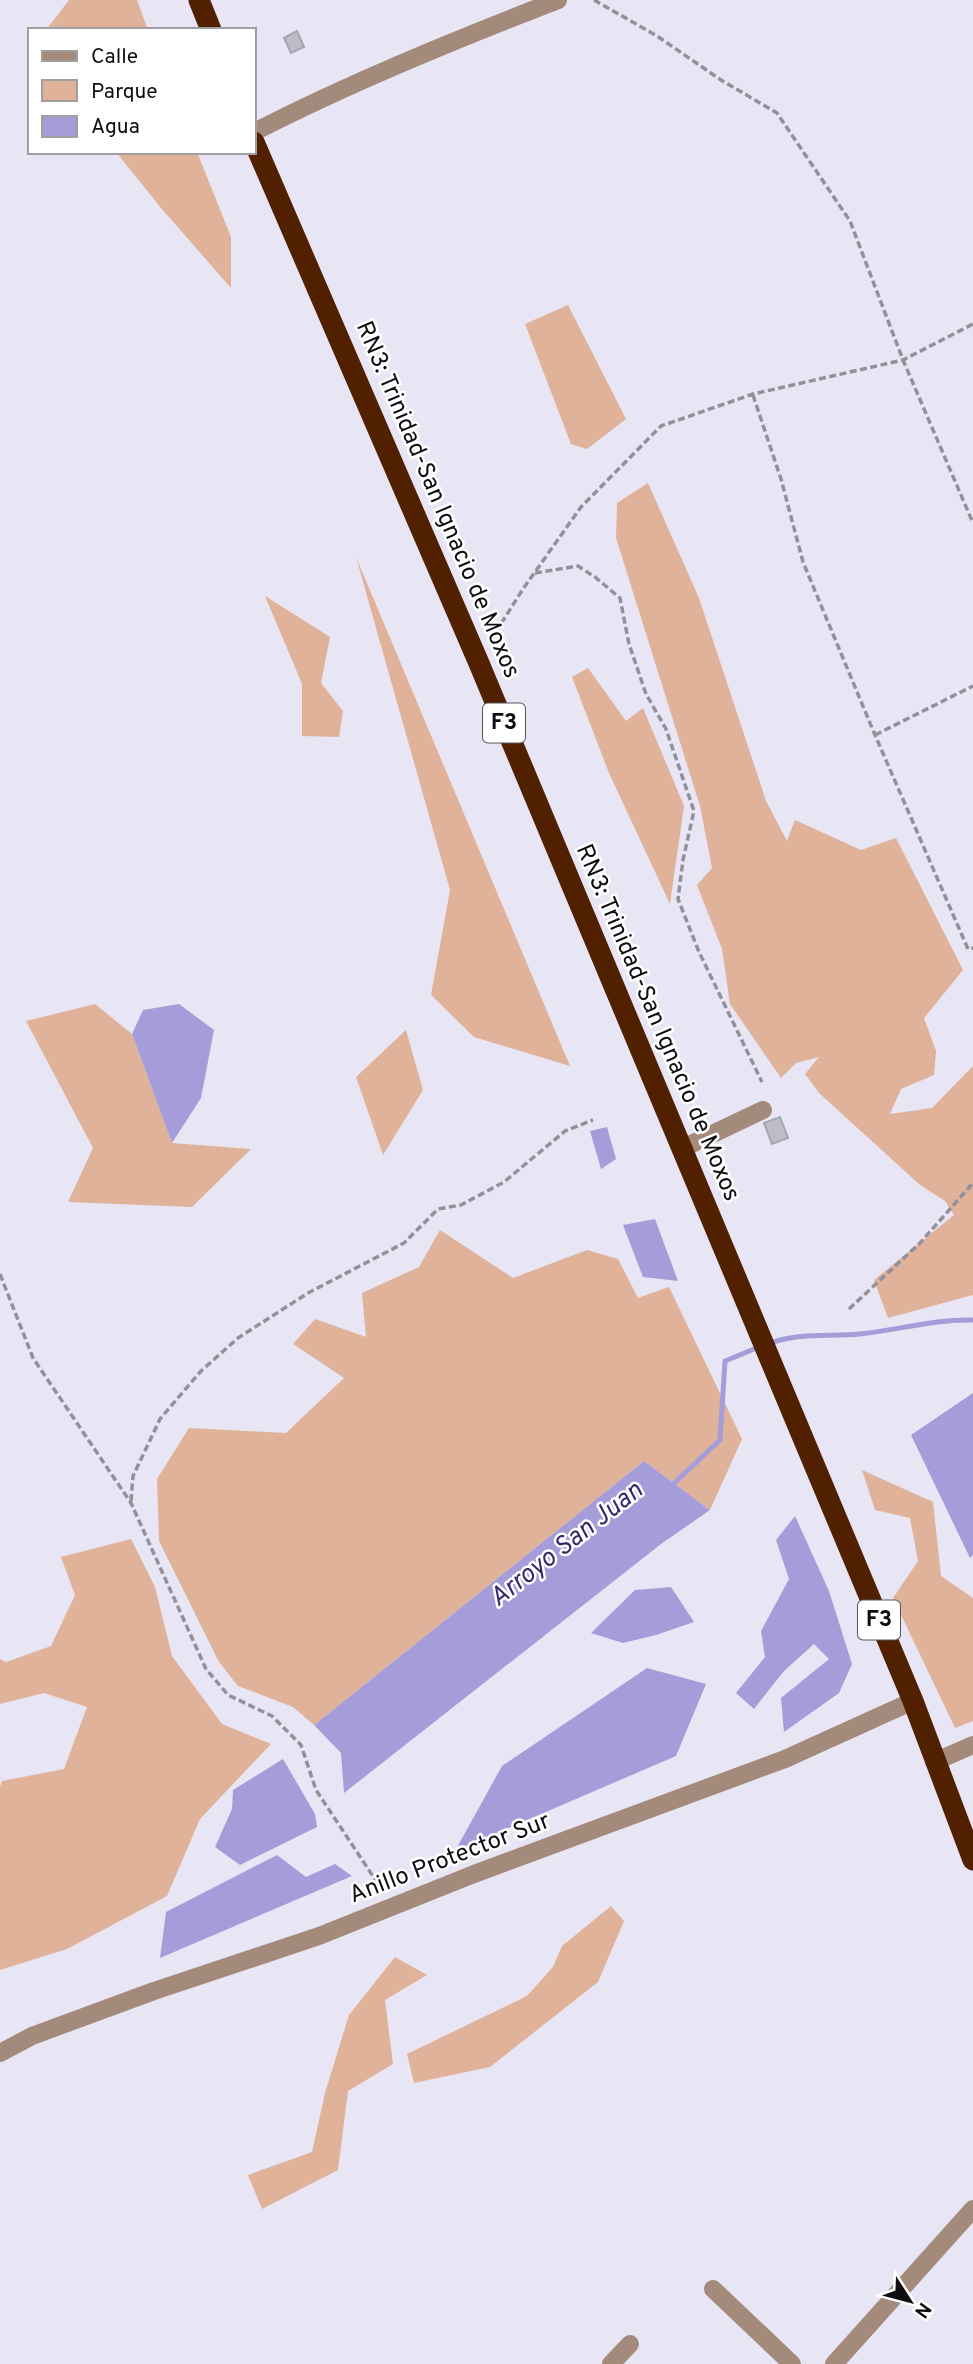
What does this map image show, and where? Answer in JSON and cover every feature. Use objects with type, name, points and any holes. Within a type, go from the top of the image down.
[{"type":"highway","points":[[200,0],[210,28]]},
{"type":"highway","name":"RN3: Trinidad-San Ignacio de Moxos","points":[[256,147],[478,661],[914,1701]]},
{"type":"highway","name":"F3","points":[[914,1701],[934,1762],[973,1860]]},
{"type":"street","points":[[256,131],[301,108],[558,0]]},
{"type":"street","points":[[681,1149],[763,1110]]},
{"type":"street","name":"Anillo Protector Sur","points":[[0,2053],[32,2036],[80,2018],[319,1936],[474,1874],[785,1759],[914,1701]]},
{"type":"street","points":[[934,1762],[973,1745]]},
{"type":"street","points":[[834,2364],[973,2208]]},
{"type":"street","points":[[713,2288],[792,2364]]},
{"type":"street","points":[[611,2364],[630,2344]]},
{"type":"path","points":[[594,0],[657,36],[720,80],[776,113],[850,221],[903,360],[973,523]]},
{"type":"path","points":[[478,661],[581,507],[661,426],[753,394],[903,360],[973,324]]},
{"type":"path","points":[[753,394],[781,479],[803,562],[875,736],[968,948],[973,948]]},
{"type":"path","points":[[534,574],[578,566],[620,598],[629,644],[646,694],[666,729],[694,811],[683,860],[678,900],[699,952],[762,1082]]},
{"type":"path","points":[[875,736],[973,686]]},
{"type":"path","points":[[131,1503],[133,1476],[160,1419],[201,1371],[238,1338],[308,1293],[404,1243],[438,1209],[461,1205],[504,1182],[565,1131],[593,1120]]},
{"type":"path","points":[[849,1308],[920,1243],[973,1183]]},
{"type":"path","points":[[0,1274],[33,1357],[131,1503],[206,1669],[228,1695],[272,1716],[302,1745],[316,1790],[392,1907]]},
{"type":"green space","points":[[69,0],[137,0],[147,28],[48,28]]},
{"type":"green space","points":[[118,154],[198,154],[231,237],[231,288]]},
{"type":"green space","points":[[568,305],[626,419],[587,449],[571,444],[525,324]]},
{"type":"green space","points":[[648,483],[699,598],[766,801],[787,841],[795,820],[861,850],[896,838],[963,970],[924,1018],[936,1051],[934,1075],[901,1089],[890,1114],[932,1108],[973,1066],[973,1295],[888,1318],[874,1280],[954,1215],[945,1201],[920,1185],[819,1093],[805,1074],[819,1057],[796,1063],[781,1078],[730,1004],[722,949],[697,885],[712,868],[700,806],[616,538],[617,503]]},
{"type":"green space","points":[[356,557],[570,1066],[474,1037],[431,995],[450,890]]},
{"type":"green space","points":[[265,596],[330,637],[321,683],[343,711],[339,737],[302,736],[302,684]]},
{"type":"green space","points":[[588,668],[626,721],[643,708],[684,806],[670,904],[609,773],[572,677]]},
{"type":"green space","points":[[95,1004],[132,1034],[172,1143],[251,1149],[192,1207],[68,1202],[93,1148],[26,1021]]},
{"type":"green space","points":[[406,1030],[423,1090],[383,1155],[356,1077]]},
{"type":"green space","points":[[440,1230],[513,1278],[587,1250],[618,1259],[638,1298],[669,1287],[742,1439],[710,1510],[644,1461],[314,1725],[293,1707],[238,1686],[219,1662],[159,1541],[157,1479],[189,1428],[286,1433],[344,1378],[293,1344],[315,1319],[366,1337],[362,1293],[419,1267]]},
{"type":"green space","points":[[862,1470],[933,1502],[941,1576],[973,1598],[973,1721],[955,1728],[893,1598],[918,1561],[910,1518],[875,1510]]},
{"type":"green space","points":[[131,1539],[155,1587],[172,1656],[222,1724],[271,1744],[200,1819],[167,1896],[67,1949],[0,1970],[0,1787],[2,1781],[64,1769],[87,1707],[44,1693],[0,1704],[0,1659],[6,1662],[51,1646],[75,1595],[61,1557]]},
{"type":"green space","points":[[611,1906],[624,1921],[598,1982],[490,2067],[414,2083],[407,2054],[527,1996],[553,1967],[562,1946]]},
{"type":"green space","points":[[395,1957],[427,1975],[385,2000],[393,2064],[348,2091],[338,2170],[262,2209],[248,2175],[312,2152],[325,2093],[349,2015]]},
{"type":"water","points":[[179,1004],[214,1030],[201,1098],[172,1143],[132,1034],[143,1010]]},
{"type":"water","points":[[607,1127],[616,1159],[601,1169],[590,1131]]},
{"type":"water","points":[[655,1219],[678,1281],[643,1277],[623,1225]]},
{"type":"water","points":[[973,1393],[973,1555],[970,1558],[911,1435]]},
{"type":"water","points":[[644,1461],[710,1510],[661,1544],[344,1793],[341,1753],[314,1725]]},
{"type":"water","points":[[795,1516],[829,1591],[852,1664],[839,1693],[784,1732],[781,1698],[829,1659],[814,1644],[784,1671],[754,1709],[736,1693],[765,1657],[761,1631],[789,1579],[776,1540]]},
{"type":"water","points":[[671,1587],[694,1622],[623,1643],[591,1633],[635,1590]]},
{"type":"water","points":[[647,1668],[706,1684],[676,1756],[455,1851],[502,1766]]},
{"type":"water","points":[[283,1759],[315,1814],[317,1827],[240,1865],[215,1847],[232,1809],[233,1790]]},
{"type":"water","points":[[277,1855],[306,1877],[335,1864],[352,1876],[160,1958],[166,1912]]},
{"type":"building","points":[[297,31],[304,47],[291,53],[284,38]]},
{"type":"building","points":[[780,1117],[788,1138],[772,1144],[764,1123]]},
{"type":"waterway","name":"Arroyo San Juan","points":[[768,1344],[802,1336],[860,1334],[931,1323],[973,1320]]},
{"type":"waterway","name":"Arroyo San Juan","points":[[669,1488],[720,1440],[725,1361],[759,1347]]}]
